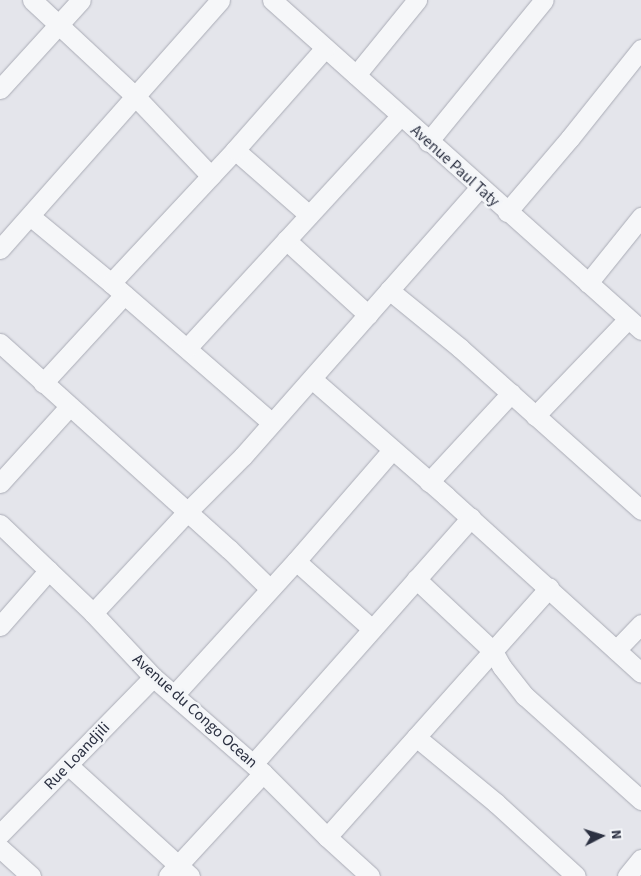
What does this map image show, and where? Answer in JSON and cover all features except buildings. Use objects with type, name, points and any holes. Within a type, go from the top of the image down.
[{"type":"street","points":[[32,0],[60,24],[135,96],[211,176]]},
{"type":"street","points":[[0,89],[81,0]]},
{"type":"street","points":[[0,249],[220,0]]},
{"type":"street","points":[[356,75],[417,0]]},
{"type":"street","name":"Avenue Paul Taty","points":[[274,1],[428,142],[634,325]]},
{"type":"street","points":[[428,142],[543,1]]},
{"type":"street","points":[[44,383],[211,176],[325,48]]},
{"type":"street","points":[[507,212],[641,49]]},
{"type":"street","points":[[187,348],[400,116]]},
{"type":"street","points":[[235,150],[309,215]]},
{"type":"street","points":[[93,613],[272,423],[480,188]]},
{"type":"street","points":[[30,216],[187,348],[272,423]]},
{"type":"street","points":[[588,283],[641,217]]},
{"type":"street","points":[[286,240],[368,315]]},
{"type":"street","points":[[390,290],[511,394],[641,510]]},
{"type":"street","points":[[535,416],[634,325]]},
{"type":"street","points":[[0,343],[270,589]]},
{"type":"street","points":[[312,379],[471,518],[641,673]]},
{"type":"street","points":[[429,482],[511,394]]},
{"type":"street","points":[[0,483],[69,407]]},
{"type":"street","points":[[174,695],[296,561],[392,450]]},
{"type":"street","points":[[68,765],[178,872],[258,769],[372,629],[471,518]]},
{"type":"street","name":"Avenue du Congo Ocean","points":[[0,524],[93,613],[153,677],[258,769],[327,837],[370,876]]},
{"type":"street","points":[[296,561],[372,629]]},
{"type":"street","points":[[0,626],[48,570]]},
{"type":"street","points":[[416,579],[493,651],[502,667],[525,696],[641,800]]},
{"type":"street","points":[[327,837],[549,588]]},
{"type":"street","points":[[616,650],[641,624]]},
{"type":"street","name":"Rue Loandjili","points":[[0,834],[153,677]]},
{"type":"street","points":[[416,737],[496,803],[576,876]]},
{"type":"street","points":[[3,856],[31,876]]},
{"type":"street","points":[[627,876],[641,859]]}]
